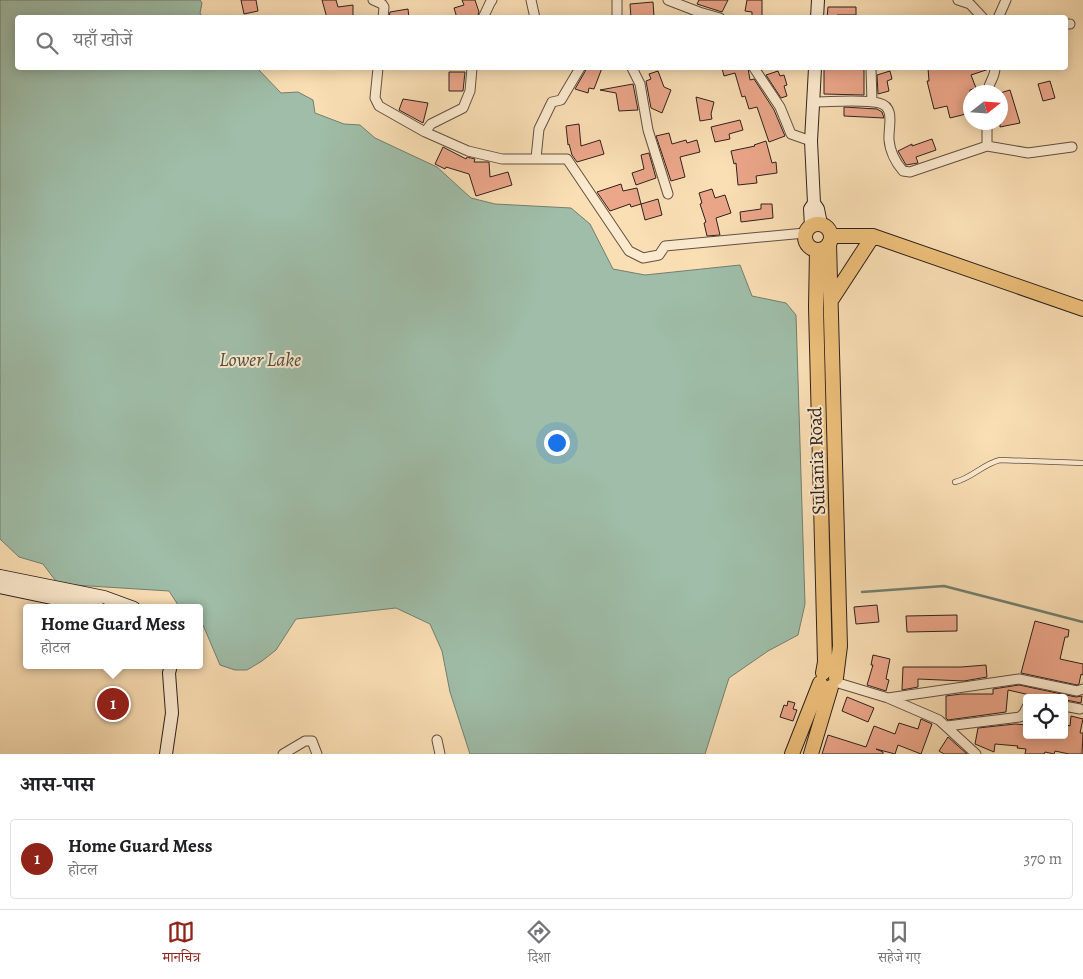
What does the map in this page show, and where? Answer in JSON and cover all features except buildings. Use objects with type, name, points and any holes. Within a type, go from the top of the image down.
[{"type":"main road","points":[[826,226],[830,239],[824,248],[817,250],[807,243],[812,228],[826,226]]},
{"type":"main road","points":[[830,239],[873,236],[1083,309]]},
{"type":"main road","points":[[832,299],[873,236]]},
{"type":"main road","name":"Sultania Road","points":[[811,754],[829,681],[840,646],[830,239]]},
{"type":"main road","name":"Sultania Road","points":[[792,754],[829,681],[825,662],[816,307],[817,250]]},
{"type":"street","points":[[373,0],[382,4],[384,7],[383,15]]},
{"type":"street","points":[[484,15],[492,0]]},
{"type":"street","points":[[531,0],[534,15]]},
{"type":"street","points":[[617,0],[617,15]]},
{"type":"street","points":[[668,0],[710,15]]},
{"type":"street","points":[[818,0],[818,15]]},
{"type":"street","points":[[958,0],[970,4],[980,15]]},
{"type":"street","points":[[999,15],[1006,0]]},
{"type":"street","points":[[378,70],[375,98],[379,106],[425,132],[468,151],[502,159],[567,158],[629,251],[643,258],[659,254],[665,246],[812,228],[810,209],[814,203],[811,141],[815,70]]},
{"type":"street","points":[[425,132],[431,124],[463,108],[470,91],[472,70]]},
{"type":"street","points":[[536,158],[539,129],[552,102],[561,100],[579,70]]},
{"type":"street","points":[[633,70],[640,84],[648,130],[668,194]]},
{"type":"street","points":[[755,70],[780,107],[791,134],[811,141]]},
{"type":"street","points":[[871,70],[872,102]]},
{"type":"street","points":[[989,85],[995,74],[995,70]]},
{"type":"street","points":[[813,102],[872,102],[884,105],[889,110],[889,140],[892,153],[902,172],[910,172],[987,146],[1028,153],[1072,147]]},
{"type":"street","points":[[987,130],[987,146]]},
{"type":"street","points":[[0,576],[104,597],[123,604]]},
{"type":"street","points":[[0,588],[79,604]]},
{"type":"street","points":[[168,669],[172,713],[168,754]]},
{"type":"street","points":[[888,698],[1019,679],[1077,691],[1083,689]]},
{"type":"street","points":[[829,681],[888,698],[939,720],[976,754]]},
{"type":"street","points":[[1068,707],[1080,709]]},
{"type":"street","points":[[947,726],[1020,717],[1023,714]]},
{"type":"street","points":[[437,740],[440,754]]},
{"type":"street","points":[[282,754],[306,741],[312,741],[317,754]]},
{"type":"lane","points":[[955,482],[965,479],[994,461],[1000,460],[1083,463]]},
{"type":"water","name":"Lower Lake","points":[[0,0],[200,0],[202,3],[201,15],[15,15],[15,70],[259,70],[281,93],[298,92],[313,100],[315,113],[344,124],[360,125],[375,138],[437,167],[471,198],[495,204],[571,208],[590,224],[613,269],[645,275],[740,265],[752,296],[786,303],[796,315],[805,604],[798,635],[768,651],[729,678],[705,754],[470,754],[450,692],[442,651],[430,624],[396,608],[296,619],[276,650],[247,670],[235,670],[220,665],[203,625],[203,604],[177,604],[169,591],[58,584],[43,564],[19,557],[0,539]]},
{"type":"waterway","points":[[862,592],[944,586],[1083,622]]},
{"type":"place","name":"Home Guard Mess","points":[[113,704]]}]
